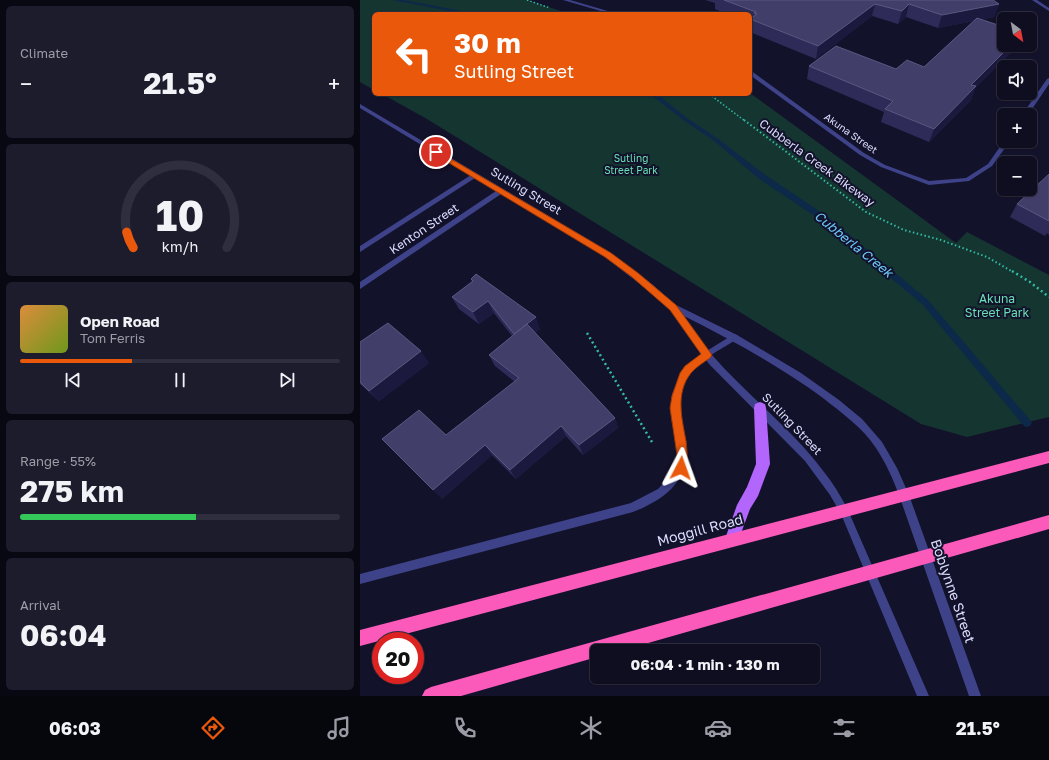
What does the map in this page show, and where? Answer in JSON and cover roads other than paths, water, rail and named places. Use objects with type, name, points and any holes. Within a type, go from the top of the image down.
[{"type":"highway","name":"Moggill Road","points":[[360,638],[732,539],[1049,457]]},
{"type":"highway","points":[[431,696],[1049,522]]},
{"type":"main road","points":[[732,539],[744,505],[753,492],[763,464],[760,408]]},
{"type":"street","points":[[565,0],[609,12]]},
{"type":"street","points":[[1034,0],[1049,10]]},
{"type":"street","name":"Akuna Street","points":[[752,73],[862,154],[883,166],[929,183],[967,180],[990,166],[1002,148]]},
{"type":"street","points":[[1030,108],[1049,80]]},
{"type":"street","name":"Sutling Street","points":[[360,106],[474,176],[608,255],[635,275],[673,307],[734,337],[798,375],[859,422],[879,445],[894,471],[904,495]]},
{"type":"street","name":"Kenton Street","points":[[360,249],[474,176]]},
{"type":"street","name":"Kenton Street","points":[[360,286],[500,191]]},
{"type":"street","name":"Sutling Street","points":[[673,307],[707,355],[795,443],[825,478],[844,511],[870,573]]},
{"type":"street","points":[[360,578],[633,507],[649,501],[663,492],[674,481],[681,468],[682,462],[681,441],[675,408],[679,385],[689,369],[734,337]]},
{"type":"street","name":"Boblynne Street","points":[[904,495],[928,557],[975,696]]},
{"type":"street","points":[[870,573],[923,696]]},
{"type":"waterway","name":"Cubberla Creek","points":[[395,0],[464,12]]},
{"type":"waterway","name":"Cubberla Creek","points":[[656,96],[685,119],[715,139],[761,176],[825,219],[925,302],[1027,423]]},
{"type":"park label","name":"Sutling Street Park","points":[[631,164]]},
{"type":"park label","name":"Akuna Street Park","points":[[997,306]]}]
